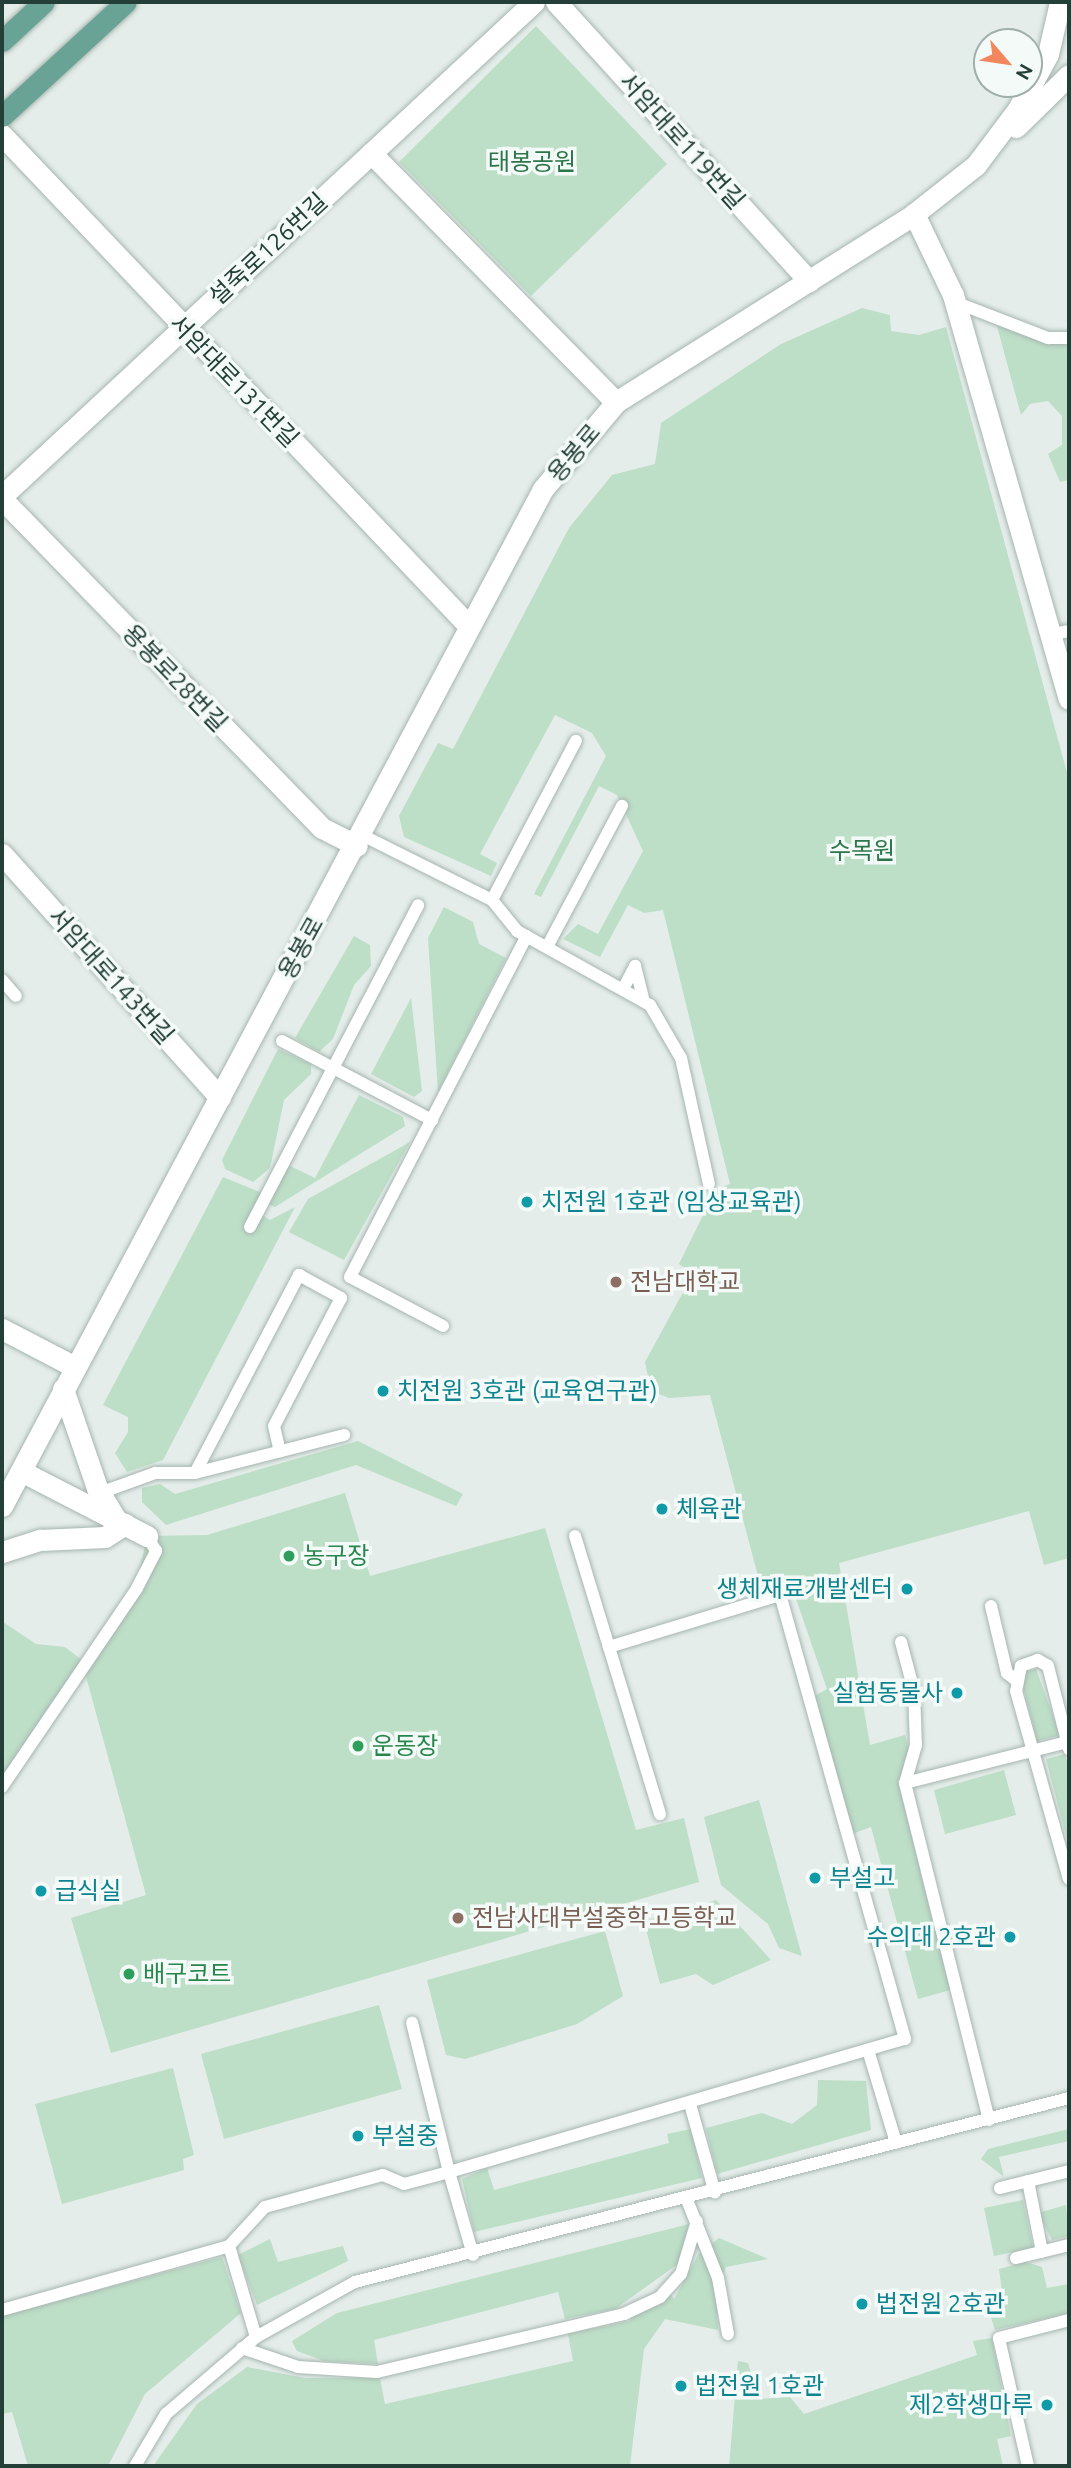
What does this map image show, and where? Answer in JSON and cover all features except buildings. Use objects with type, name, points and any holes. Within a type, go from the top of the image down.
[{"type":"main road","points":[[2,41],[44,2]]},
{"type":"main road","points":[[2,116],[126,2]]},
{"type":"street","name":"설죽로126번길","points":[[2,498],[534,2]]},
{"type":"street","name":"서암대로119번길","points":[[555,2],[809,281]]},
{"type":"street","name":"용봉로","points":[[2,1506],[359,840],[543,489],[616,402],[914,214],[976,165],[1018,109],[1048,54],[1060,2]]},
{"type":"street","points":[[976,165],[1069,75]]},
{"type":"street","name":"서암대로131번길","points":[[2,135],[469,626]]},
{"type":"street","name":"용봉로","points":[[371,153],[616,402]]},
{"type":"street","points":[[914,214],[955,302],[1061,632],[1069,699]]},
{"type":"street","name":"용봉로28번길","points":[[2,498],[322,828],[359,840]]},
{"type":"street","name":"서암대로143번길","points":[[2,854],[220,1098]]},
{"type":"street","points":[[2,1329],[75,1367]]},
{"type":"street","points":[[63,1389],[100,1493],[121,1522]]},
{"type":"street","points":[[21,1471],[147,1535]]},
{"type":"street","points":[[2,1552],[40,1540],[105,1537],[121,1522]]},
{"type":"lane","points":[[955,302],[1048,338],[1069,338]]},
{"type":"lane","points":[[492,900],[576,741]]},
{"type":"lane","points":[[547,947],[622,806]]},
{"type":"lane","points":[[359,840],[492,900],[500,916],[527,936],[643,998]]},
{"type":"lane","points":[[250,1227],[418,905]]},
{"type":"lane","points":[[443,1326],[350,1277],[527,936]]},
{"type":"lane","points":[[624,987],[635,966],[643,998],[681,1058],[709,1184]]},
{"type":"lane","points":[[2,980],[16,996]]},
{"type":"lane","points":[[282,1041],[432,1120]]},
{"type":"lane","points":[[195,1473],[299,1275],[341,1298],[274,1426],[280,1451]]},
{"type":"lane","points":[[100,1493],[155,1473],[195,1473],[344,1435]]},
{"type":"lane","points":[[2,1787],[136,1588],[156,1551],[147,1535]]},
{"type":"lane","points":[[575,1536],[660,1814]]},
{"type":"lane","points":[[2,2310],[229,2246],[265,2207],[383,2175],[404,2184],[690,2104],[905,2039],[780,1595],[609,1647]]},
{"type":"lane","points":[[990,1606],[1007,1673],[1017,1681]]},
{"type":"lane","points":[[901,1642],[914,1691],[916,1745],[905,1783],[989,2120]]},
{"type":"lane","points":[[905,1783],[1033,1751],[1068,1746],[1048,1666],[1038,1660],[1021,1666],[1017,1681],[1033,1751],[1069,1879]]},
{"type":"lane","points":[[1055,1694],[1069,1688]]},
{"type":"lane","points":[[412,2023],[449,2172],[473,2255]]},
{"type":"lane","points":[[868,2050],[896,2143]]},
{"type":"lane","points":[[135,2466],[166,2414],[256,2337],[355,2282],[473,2255],[715,2193],[1069,2098]]},
{"type":"lane","points":[[690,2104],[715,2193]]},
{"type":"lane","points":[[1000,2188],[1069,2171]]},
{"type":"lane","points":[[1028,2181],[1042,2252]]},
{"type":"lane","points":[[687,2200],[718,2278],[727,2334]]},
{"type":"lane","points":[[243,2348],[298,2367],[377,2372],[565,2329],[660,2297],[681,2274],[697,2221]]},
{"type":"lane","points":[[1016,2258],[1069,2245]]},
{"type":"lane","points":[[229,2246],[256,2337]]},
{"type":"lane","points":[[1028,2466],[999,2338],[1069,2320]]},
{"type":"green space","name":"태봉공원","points":[[536,26],[667,164],[531,296],[399,162]]},
{"type":"green space","name":"수목원","points":[[862,308],[890,315],[891,331],[919,335],[946,327],[1069,780],[1069,1558],[1044,1565],[1029,1511],[839,1563],[870,1745],[905,1735],[912,1759],[905,1783],[954,1989],[918,1999],[871,1827],[852,1834],[811,1698],[827,1689],[794,1593],[785,1583],[762,1591],[710,1395],[669,1398],[651,1391],[645,1362],[693,1274],[679,1264],[716,1189],[730,1184],[663,910],[644,913],[628,905],[600,957],[563,939],[578,924],[598,934],[643,851],[617,795],[599,786],[541,897],[534,894],[606,756],[592,733],[555,715],[480,854],[497,863],[491,876],[404,837],[399,816],[438,743],[453,749],[569,528],[612,475],[655,464],[661,423],[781,344]]},
{"type":"green space","points":[[997,326],[1069,346],[1069,480],[1060,482],[1048,454],[1062,445],[1062,416],[1048,401],[1030,404],[1021,415]]},
{"type":"green space","points":[[444,907],[473,922],[479,944],[506,958],[438,1092],[428,938]]},
{"type":"green space","points":[[354,936],[370,945],[371,966],[354,985],[333,1039],[319,1052],[295,1038]]},
{"type":"green space","points":[[411,998],[422,1091],[414,1097],[371,1074]]},
{"type":"green space","points":[[278,1049],[311,1064],[311,1074],[284,1100],[270,1168],[253,1182],[225,1169],[222,1160]]},
{"type":"green space","points":[[359,1095],[403,1117],[405,1126],[275,1207],[266,1203],[286,1164],[315,1178]]},
{"type":"green space","points":[[410,1142],[344,1260],[289,1232],[308,1199]]},
{"type":"green space","points":[[223,1177],[262,1193],[253,1210],[270,1220],[295,1207],[163,1460],[127,1472],[115,1453],[128,1432],[128,1417],[103,1405]]},
{"type":"green space","points":[[358,1441],[463,1494],[456,1506],[356,1465],[166,1525],[142,1502],[142,1488],[160,1484],[175,1494]]},
{"type":"green space","name":"운동장","points":[[345,1493],[370,1576],[545,1528],[636,1830],[684,1818],[699,1882],[111,2053],[71,1918],[146,1895],[85,1673],[139,1574],[147,1536],[207,1535]]},
{"type":"green space","points":[[3,1622],[36,1644],[65,1647],[83,1661],[2,1787]]},
{"type":"green space","points":[[1036,1669],[1060,1735],[1037,1741],[1023,1687],[1025,1672]]},
{"type":"green space","points":[[1065,1754],[1069,1770],[1069,1847],[1046,1759]]},
{"type":"green space","points":[[1004,1770],[1016,1815],[945,1834],[934,1790]]},
{"type":"green space","points":[[759,1800],[802,1956],[779,1948],[768,1924],[721,1885],[704,1817]]},
{"type":"green space","points":[[716,1900],[771,1960],[713,1985],[696,1974],[660,1984],[644,1921]]},
{"type":"green space","points":[[605,1931],[623,1996],[577,2024],[465,2059],[446,2055],[427,1980]]},
{"type":"green space","points":[[379,2005],[402,2089],[224,2139],[201,2054]]},
{"type":"green space","points":[[173,2068],[194,2155],[183,2159],[184,2170],[62,2204],[35,2104]]},
{"type":"green space","points":[[818,2080],[866,2081],[871,2130],[717,2174],[706,2128],[762,2113],[792,2124],[817,2105]]},
{"type":"green space","points":[[691,2129],[702,2178],[474,2232],[462,2179],[487,2168],[494,2190],[669,2143],[667,2134]]},
{"type":"green space","points":[[1069,2129],[1069,2141],[999,2157],[1004,2177],[981,2159],[988,2149]]},
{"type":"green space","points":[[1023,2200],[1033,2248],[994,2256],[984,2208]]},
{"type":"green space","points":[[1066,2205],[1069,2236],[1052,2240],[1038,2213]]},
{"type":"green space","points":[[689,2224],[678,2264],[615,2309],[565,2319],[558,2292],[374,2340],[378,2364],[324,2361],[297,2351],[292,2341],[337,2313]]},
{"type":"green space","points":[[719,2238],[768,2259],[726,2267],[716,2292],[718,2330],[665,2319],[644,2349],[630,2466],[153,2466],[197,2404],[247,2367],[305,2378],[380,2378],[385,2404],[573,2361],[568,2334],[629,2321],[664,2285],[674,2299],[698,2255]]},
{"type":"green space","points":[[270,2239],[278,2262],[343,2246],[348,2261],[257,2305],[238,2255]]},
{"type":"green space","points":[[222,2257],[241,2313],[145,2394],[108,2466],[28,2466],[12,2412],[2,2414],[2,2316]]},
{"type":"green space","points":[[1026,2262],[1042,2267],[1047,2288],[1069,2284],[1069,2313],[995,2330],[984,2295],[1002,2291],[999,2269]]},
{"type":"green space","points":[[992,2338],[1011,2436],[997,2439],[1003,2466],[729,2466],[738,2361],[748,2363],[758,2399],[790,2397],[804,2414],[977,2355],[973,2341]]},
{"type":"place","name":"치전원 1호관 (임상교육관)","points":[[527,1202]]},
{"type":"place","name":"전남대학교","points":[[616,1282]]},
{"type":"place","name":"치전원 3호관 (교육연구관)","points":[[383,1391]]},
{"type":"place","name":"체육관","points":[[662,1509]]},
{"type":"place","name":"농구장","points":[[289,1556]]},
{"type":"place","name":"생체재료개발센터","points":[[907,1589]]},
{"type":"place","name":"실험동물사","points":[[957,1693]]},
{"type":"place","name":"운동장","points":[[358,1746]]},
{"type":"place","name":"부설고","points":[[815,1878]]},
{"type":"place","name":"급식실","points":[[41,1891]]},
{"type":"place","name":"전남사대부설중학고등학교","points":[[458,1918]]},
{"type":"place","name":"수의대 2호관","points":[[1010,1937]]},
{"type":"place","name":"배구코트","points":[[129,1974]]},
{"type":"place","name":"부설중","points":[[358,2136]]},
{"type":"place","name":"법전원 2호관","points":[[862,2304]]},
{"type":"place","name":"법전원 1호관","points":[[681,2386]]},
{"type":"place","name":"제2학생마루","points":[[1047,2405]]}]
